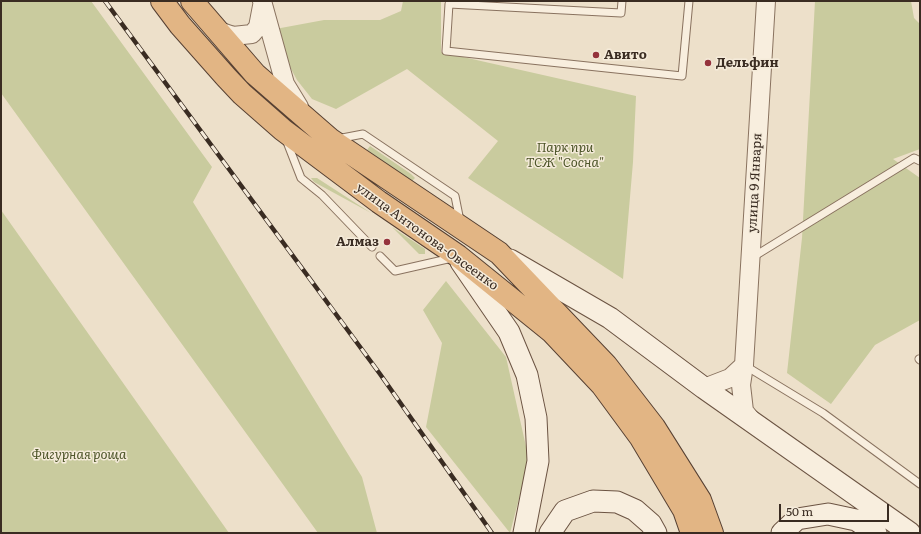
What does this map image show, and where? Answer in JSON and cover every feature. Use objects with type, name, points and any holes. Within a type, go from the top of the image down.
[{"type":"highway","name":"улица Антонова-Овсеенко","points":[[162,1],[180,25],[226,77],[242,94],[283,130],[373,198],[458,256],[552,332],[602,385],[642,438],[684,510],[692,533]]},
{"type":"highway","name":"улица Антонова-Овсеенко","points":[[192,1],[256,74],[331,140],[499,253]]},
{"type":"highway","points":[[499,253],[606,365],[654,427],[700,500],[712,533]]},
{"type":"main road","name":"улица Антонова-Овсеенко","points":[[499,253],[610,318],[704,388],[910,533]]},
{"type":"main road","points":[[458,256],[509,332],[527,375],[536,418],[538,462],[524,533]]},
{"type":"main road","points":[[550,533],[565,511],[593,501],[617,502],[635,510],[651,524],[656,533]]},
{"type":"main road","points":[[782,533],[797,519],[828,514],[856,520],[876,533]]},
{"type":"street","points":[[216,30],[233,36],[252,34],[258,27],[262,1]]},
{"type":"street","points":[[262,1],[284,84],[308,121]]},
{"type":"street","name":"улица 9 Января","points":[[753,422],[744,412],[741,385],[744,365],[766,1]]},
{"type":"street","points":[[704,388],[730,378],[744,365]]},
{"type":"lane","points":[[622,1],[621,13],[449,4],[446,51],[682,76],[689,1]]},
{"type":"lane","points":[[283,130],[301,178],[322,195],[372,247]]},
{"type":"lane","points":[[750,259],[914,158],[920,161]]},
{"type":"lane","points":[[380,256],[395,271],[458,256]]},
{"type":"lane","points":[[744,365],[823,413],[920,484]]},
{"type":"green space","points":[[1,1],[91,1],[212,167],[193,202],[362,477],[377,533],[318,533],[1,93]]},
{"type":"green space","name":"Парк при ТСЖ \"Сосна\"","points":[[403,1],[441,1],[441,52],[636,96],[633,162],[623,279],[468,178],[498,141],[407,69],[336,109],[312,99],[297,80],[270,30],[324,20],[380,20],[401,11]]},
{"type":"green space","points":[[815,1],[911,1],[914,18],[920,24],[920,149],[893,159],[920,178],[920,320],[875,345],[831,404],[787,373],[802,238]]},
{"type":"green space","points":[[370,146],[415,178],[412,181],[367,150]]},
{"type":"green space","points":[[311,178],[317,178],[371,213],[314,182]]},
{"type":"green space","name":"Фигурная роща","points":[[1,210],[229,533],[1,533]]},
{"type":"green space","points":[[392,227],[425,249],[425,254],[419,254]]},
{"type":"green space","points":[[446,281],[506,357],[529,460],[510,533],[426,427],[442,343],[423,310]]},
{"type":"railway","points":[[105,1],[380,374],[492,533]]},
{"type":"place","name":"Авито","points":[[596,55]]},
{"type":"place","name":"Дельфин","points":[[708,63]]},
{"type":"place","name":"Алмаз","points":[[387,242]]}]
